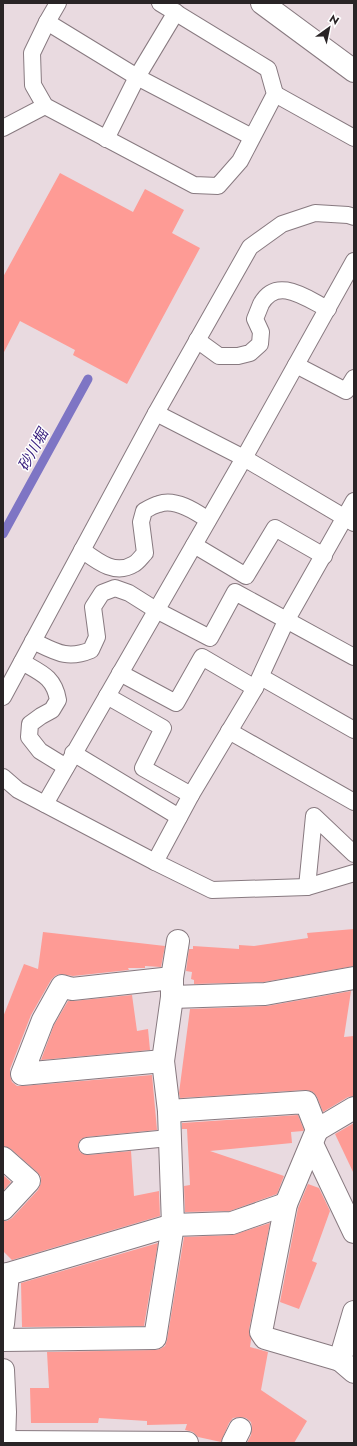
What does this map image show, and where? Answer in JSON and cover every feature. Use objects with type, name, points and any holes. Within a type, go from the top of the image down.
[{"type":"street","points":[[262,3],[354,71]]},
{"type":"street","points":[[3,1340],[155,1338],[173,1226],[169,1111],[163,1061],[178,941]]},
{"type":"street","points":[[163,1061],[22,1074],[43,1020],[62,986],[72,989],[172,987],[265,994],[354,978]]},
{"type":"street","points":[[169,1111],[306,1102],[314,1137],[354,1232]]},
{"type":"street","points":[[354,1108],[314,1137],[286,1204],[261,1332],[264,1338],[347,1366],[354,1312]]},
{"type":"street","points":[[3,1158],[29,1180],[3,1209]]},
{"type":"street","points":[[3,1324],[5,1271],[173,1226],[232,1222],[286,1204]]},
{"type":"street","points":[[3,1370],[5,1412],[4,1437],[187,1443]]},
{"type":"lane","points":[[58,3],[32,53],[33,85],[45,106],[194,185],[218,186],[240,161],[275,94],[268,69],[160,3]]},
{"type":"lane","points":[[106,139],[137,77],[176,12]]},
{"type":"lane","points":[[47,22],[137,77],[252,137]]},
{"type":"lane","points":[[275,94],[354,138]]},
{"type":"lane","points":[[3,128],[45,106]]},
{"type":"lane","points":[[3,697],[156,413],[250,247],[282,224],[315,213],[348,215],[354,217]]},
{"type":"lane","points":[[45,804],[244,458],[354,261]]},
{"type":"lane","points":[[197,340],[219,356],[238,356],[250,353],[260,344],[261,332],[255,319],[262,303],[271,293],[283,289],[300,294],[328,309]]},
{"type":"lane","points":[[296,365],[346,392],[354,378]]},
{"type":"lane","points":[[156,413],[244,458],[350,520]]},
{"type":"lane","points":[[155,862],[191,795],[258,683],[286,622],[324,556],[350,520],[354,501]]},
{"type":"lane","points":[[82,550],[104,566],[123,570],[135,564],[145,553],[141,522],[144,511],[160,503],[173,502],[192,510],[208,520]]},
{"type":"lane","points":[[194,545],[246,576],[275,528],[324,556]]},
{"type":"lane","points":[[33,641],[61,654],[80,655],[92,650],[97,637],[93,607],[102,593],[115,588],[129,593],[156,610],[210,638],[235,592],[286,622],[354,657]]},
{"type":"lane","points":[[120,673],[176,703],[202,657],[354,730]]},
{"type":"lane","points":[[22,662],[46,676],[56,689],[58,700],[52,710],[40,716],[30,724],[29,738],[40,751],[69,760],[179,817]]},
{"type":"lane","points":[[107,696],[163,728],[143,768],[191,795]]},
{"type":"lane","points":[[229,731],[354,802]]},
{"type":"lane","points":[[3,777],[18,790],[155,862],[212,890],[307,887],[354,873]]},
{"type":"lane","points":[[307,887],[314,816],[354,854]]},
{"type":"lane","points":[[87,1146],[169,1138]]},
{"type":"building","points":[[60,173],[133,212],[145,189],[184,210],[172,233],[200,248],[127,384],[73,355],[75,350],[20,321],[3,354],[3,277]]},
{"type":"building","points":[[354,929],[354,966],[264,982],[194,984],[194,980],[191,979],[192,972],[186,971],[189,949],[193,949],[193,946],[239,949],[239,945],[254,946],[308,938],[307,933]]},
{"type":"building","points":[[43,932],[165,946],[161,967],[145,966],[145,968],[128,968],[129,970],[73,976],[60,974],[55,976],[51,980],[31,1015],[10,1069],[12,1082],[17,1086],[152,1075],[157,1130],[86,1137],[81,1139],[78,1147],[80,1152],[88,1155],[131,1151],[134,1196],[159,1191],[160,1216],[12,1260],[3,1251],[3,1221],[7,1221],[12,1218],[38,1190],[41,1183],[41,1177],[11,1149],[3,1146],[3,1017],[24,964],[38,969]]},
{"type":"building","points":[[351,991],[344,1037],[354,1036],[354,1096],[348,1097],[323,1112],[317,1097],[313,1092],[306,1090],[180,1098],[179,1093],[190,1009],[267,1006]]},
{"type":"building","points":[[132,995],[137,1031],[148,1029],[150,1050],[41,1060],[54,1025],[68,1001]]},
{"type":"building","points":[[298,1115],[304,1130],[291,1132],[292,1143],[210,1151],[284,1176],[277,1194],[230,1211],[185,1212],[184,1186],[190,1185],[187,1129],[182,1129],[182,1123]]},
{"type":"building","points":[[354,1123],[354,1174],[335,1134]]},
{"type":"building","points":[[3,1175],[11,1182],[3,1191]]},
{"type":"building","points":[[308,1184],[319,1188],[330,1211],[312,1261],[317,1263],[299,1309],[280,1302],[298,1208]]},
{"type":"building","points":[[270,1223],[249,1330],[251,1340],[250,1347],[268,1352],[261,1390],[307,1421],[294,1443],[247,1443],[251,1435],[251,1422],[246,1418],[240,1417],[233,1418],[229,1423],[221,1442],[198,1437],[193,1432],[185,1430],[187,1424],[147,1425],[147,1421],[99,1418],[98,1423],[31,1423],[30,1388],[49,1388],[47,1352],[155,1350],[165,1346],[184,1237],[233,1235]]},
{"type":"building","points":[[158,1243],[144,1326],[22,1327],[21,1283]]},
{"type":"waterway","name":"砂川堀","points":[[3,534],[88,379]]}]
